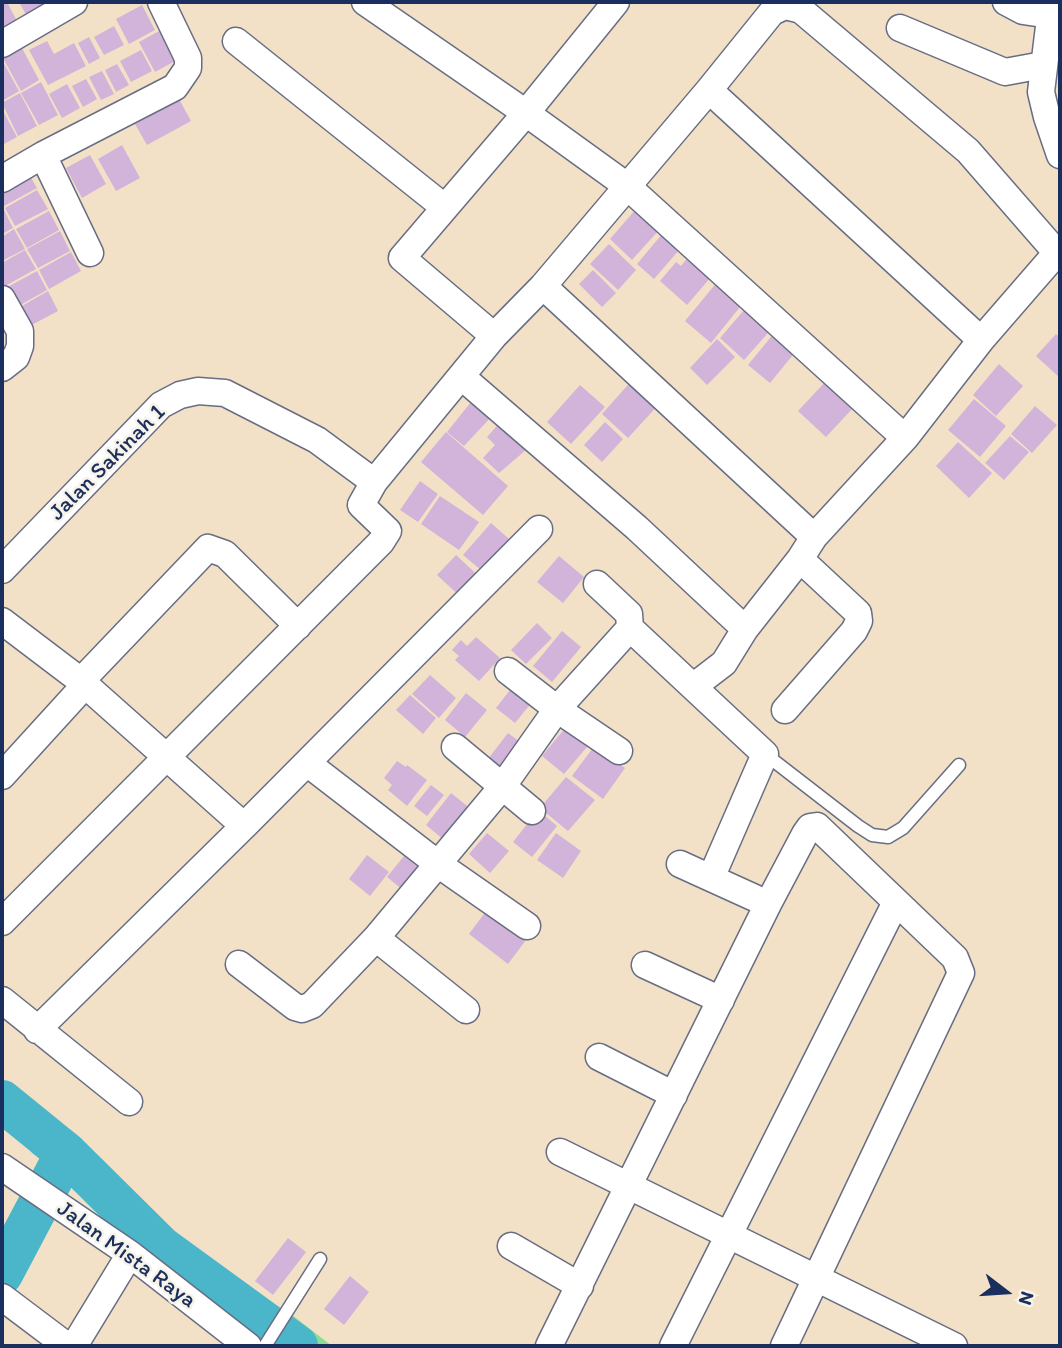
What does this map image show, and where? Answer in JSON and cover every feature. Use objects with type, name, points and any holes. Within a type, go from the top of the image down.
[{"type":"street","points":[[2,179],[175,87],[183,78],[188,58],[161,2]]},
{"type":"street","points":[[366,2],[626,186],[905,438]]},
{"type":"street","points":[[1006,2],[1023,11],[1051,9],[1041,92],[1060,155]]},
{"type":"street","points":[[2,44],[67,3]]},
{"type":"street","points":[[494,336],[402,258],[526,113],[603,6]]},
{"type":"street","points":[[2,922],[382,542],[388,531],[360,505],[374,482],[494,336],[543,286],[772,12],[785,6],[801,10],[968,151],[1058,251],[981,340],[905,438],[807,548],[745,629],[724,663],[694,686]]},
{"type":"street","points":[[900,28],[1005,72],[1043,65]]},
{"type":"street","points":[[236,41],[444,207]]},
{"type":"street","points":[[709,90],[981,340]]},
{"type":"street","points":[[43,155],[90,253]]},
{"type":"street","points":[[543,286],[807,548],[858,613],[859,621],[854,631],[785,710]]},
{"type":"street","points":[[2,299],[20,331],[20,346],[16,357],[2,368]]},
{"type":"street","points":[[462,377],[637,528],[745,629]]},
{"type":"street","name":"Jalan Sakinah 1","points":[[2,570],[161,405],[189,393],[225,393],[317,440],[374,482]]},
{"type":"street","points":[[37,1030],[539,529]]},
{"type":"street","points":[[2,776],[83,683],[208,548],[225,554],[299,626]]},
{"type":"street","points":[[597,584],[629,614],[630,628],[765,754],[710,878]]},
{"type":"street","points":[[2,621],[83,683],[244,826]]},
{"type":"street","points":[[239,964],[296,1007],[308,1008],[376,938],[502,787],[557,709],[630,628]]},
{"type":"street","points":[[508,671],[557,709],[619,751]]},
{"type":"street","points":[[454,747],[532,811]]},
{"type":"street","points":[[307,763],[438,864],[527,926]]},
{"type":"street","points":[[549,1346],[768,904],[805,834],[813,825],[820,827],[955,958],[961,973],[783,1346]]},
{"type":"street","points":[[680,864],[768,904]]},
{"type":"street","points":[[673,1346],[896,902]]},
{"type":"street","points":[[376,938],[466,1010]]},
{"type":"street","points":[[645,965],[721,1000]]},
{"type":"street","points":[[2,1000],[129,1102]]},
{"type":"street","points":[[599,1057],[674,1095]]},
{"type":"street","points":[[560,1152],[817,1279],[914,1338],[954,1346]]},
{"type":"street","name":"Jalan Mista Raya","points":[[2,1167],[130,1254],[248,1346]]},
{"type":"street","points":[[511,1246],[580,1286]]},
{"type":"street","points":[[74,1346],[130,1254]]},
{"type":"street","points":[[2,1297],[67,1346]]},
{"type":"lane","points":[[765,754],[858,826],[872,835],[888,836],[903,828],[959,765]]},
{"type":"lane","points":[[265,1346],[320,1259]]},
{"type":"green space","points":[[287,1311],[332,1346],[265,1346]]},
{"type":"building","points":[[2,2],[7,2],[18,23],[2,32]]},
{"type":"building","points":[[19,2],[62,2],[29,20]]},
{"type":"building","points":[[142,5],[155,30],[129,44],[116,19]]},
{"type":"building","points":[[114,26],[124,45],[104,55],[94,37]]},
{"type":"building","points":[[161,30],[177,60],[155,72],[139,42]]},
{"type":"building","points":[[89,37],[100,58],[89,64],[78,43]]},
{"type":"building","points":[[47,41],[54,54],[74,43],[86,66],[48,85],[29,50]]},
{"type":"building","points":[[22,48],[39,80],[21,91],[3,58]]},
{"type":"building","points":[[141,50],[152,71],[131,82],[120,61]]},
{"type":"building","points":[[2,60],[19,91],[2,101]]},
{"type":"building","points":[[117,64],[129,85],[116,92],[105,70]]},
{"type":"building","points":[[102,71],[114,94],[101,100],[89,77]]},
{"type":"building","points":[[86,79],[97,99],[83,107],[72,86]]},
{"type":"building","points":[[41,82],[58,115],[39,125],[21,93]]},
{"type":"building","points":[[67,84],[80,108],[62,118],[49,94]]},
{"type":"building","points":[[20,93],[37,126],[18,136],[2,103]]},
{"type":"building","points":[[179,99],[191,121],[147,145],[135,124]]},
{"type":"building","points":[[2,109],[17,137],[2,145]]},
{"type":"building","points":[[122,145],[140,178],[116,191],[98,159]]},
{"type":"building","points":[[90,155],[106,184],[82,198],[66,168]]},
{"type":"building","points":[[26,169],[37,188],[4,206],[2,183]]},
{"type":"building","points":[[37,190],[48,209],[15,226],[5,208]]},
{"type":"building","points":[[2,206],[13,228],[2,234]]},
{"type":"building","points":[[636,209],[659,230],[632,260],[610,239]]},
{"type":"building","points":[[49,211],[59,230],[27,248],[16,229]]},
{"type":"building","points":[[668,227],[686,242],[654,279],[637,264]]},
{"type":"building","points":[[14,229],[25,249],[2,261],[2,237]]},
{"type":"building","points":[[60,231],[70,251],[38,268],[27,249]]},
{"type":"building","points":[[609,244],[636,270],[618,290],[590,264]]},
{"type":"building","points":[[25,250],[36,269],[3,287],[2,263]]},
{"type":"building","points":[[694,250],[717,270],[687,305],[660,281],[676,262],[681,266]]},
{"type":"building","points":[[71,252],[81,271],[49,289],[39,270]]},
{"type":"building","points":[[593,270],[616,293],[602,307],[579,284]]},
{"type":"building","points":[[37,271],[47,290],[15,308],[4,289]]},
{"type":"building","points":[[718,281],[744,302],[711,343],[685,321]]},
{"type":"building","points":[[48,291],[58,311],[26,328],[15,310]]},
{"type":"building","points":[[751,302],[776,324],[744,360],[720,338]]},
{"type":"building","points":[[779,327],[801,345],[770,383],[748,365]]},
{"type":"building","points":[[1056,334],[1060,338],[1060,378],[1036,356]]},
{"type":"building","points":[[717,339],[735,357],[707,385],[690,368]]},
{"type":"building","points":[[999,364],[1023,386],[996,416],[973,395]]},
{"type":"building","points":[[634,378],[661,402],[628,438],[602,414]]},
{"type":"building","points":[[826,381],[854,407],[826,437],[798,411]]},
{"type":"building","points":[[580,385],[605,407],[571,444],[547,422]]},
{"type":"building","points":[[475,397],[494,414],[464,446],[447,432]]},
{"type":"building","points":[[974,399],[1006,426],[980,457],[948,430]]},
{"type":"building","points":[[1035,406],[1057,425],[1032,453],[1011,434]]},
{"type":"building","points":[[503,419],[533,444],[499,473],[483,458],[495,445],[487,437]]},
{"type":"building","points":[[605,422],[623,439],[602,462],[584,445]]},
{"type":"building","points":[[446,432],[508,486],[483,515],[421,462]]},
{"type":"building","points":[[1010,436],[1029,452],[1004,480],[985,463]]},
{"type":"building","points":[[958,442],[992,473],[969,498],[936,466]]},
{"type":"building","points":[[420,481],[438,494],[418,522],[400,510]]},
{"type":"building","points":[[440,496],[479,522],[459,550],[421,524]]},
{"type":"building","points":[[491,523],[516,545],[488,576],[463,555]]},
{"type":"building","points":[[456,555],[483,580],[464,600],[437,575]]},
{"type":"building","points":[[559,556],[584,577],[563,603],[537,582]]},
{"type":"building","points":[[537,623],[552,638],[526,664],[511,650]]},
{"type":"building","points":[[562,631],[581,647],[552,682],[533,666]]},
{"type":"building","points":[[476,637],[500,658],[479,681],[455,660],[459,656],[452,650],[461,640],[467,646]]},
{"type":"building","points":[[430,675],[456,698],[439,718],[412,694]]},
{"type":"building","points":[[517,681],[537,696],[515,723],[496,708]]},
{"type":"building","points":[[466,693],[487,710],[465,737],[445,720]]},
{"type":"building","points":[[410,695],[436,718],[423,734],[396,710]]},
{"type":"building","points":[[571,721],[593,740],[564,774],[542,756]]},
{"type":"building","points":[[508,733],[528,748],[505,779],[485,763]]},
{"type":"building","points":[[595,745],[625,768],[603,799],[572,776]]},
{"type":"building","points":[[397,761],[427,780],[407,806],[388,790],[392,785],[384,778]]},
{"type":"building","points":[[566,777],[595,800],[568,831],[540,808]]},
{"type":"building","points":[[431,785],[444,795],[427,816],[414,806]]},
{"type":"building","points":[[451,793],[476,813],[450,845],[426,825]]},
{"type":"building","points":[[538,810],[557,826],[532,857],[513,842]]},
{"type":"building","points":[[487,833],[509,851],[490,873],[469,854]]},
{"type":"building","points":[[556,833],[581,851],[563,878],[537,860]]},
{"type":"building","points":[[367,855],[389,872],[370,896],[349,879]]},
{"type":"building","points":[[404,856],[426,874],[409,895],[387,877]]},
{"type":"building","points":[[492,903],[532,932],[508,964],[469,934]]},
{"type":"building","points":[[288,1238],[306,1252],[273,1295],[255,1281]]},
{"type":"building","points":[[350,1276],[369,1292],[344,1325],[324,1309]]},
{"type":"waterway","points":[[2,1101],[66,1153],[161,1247],[297,1346]]},
{"type":"waterway","points":[[2,1274],[66,1153],[46,1137]]}]
